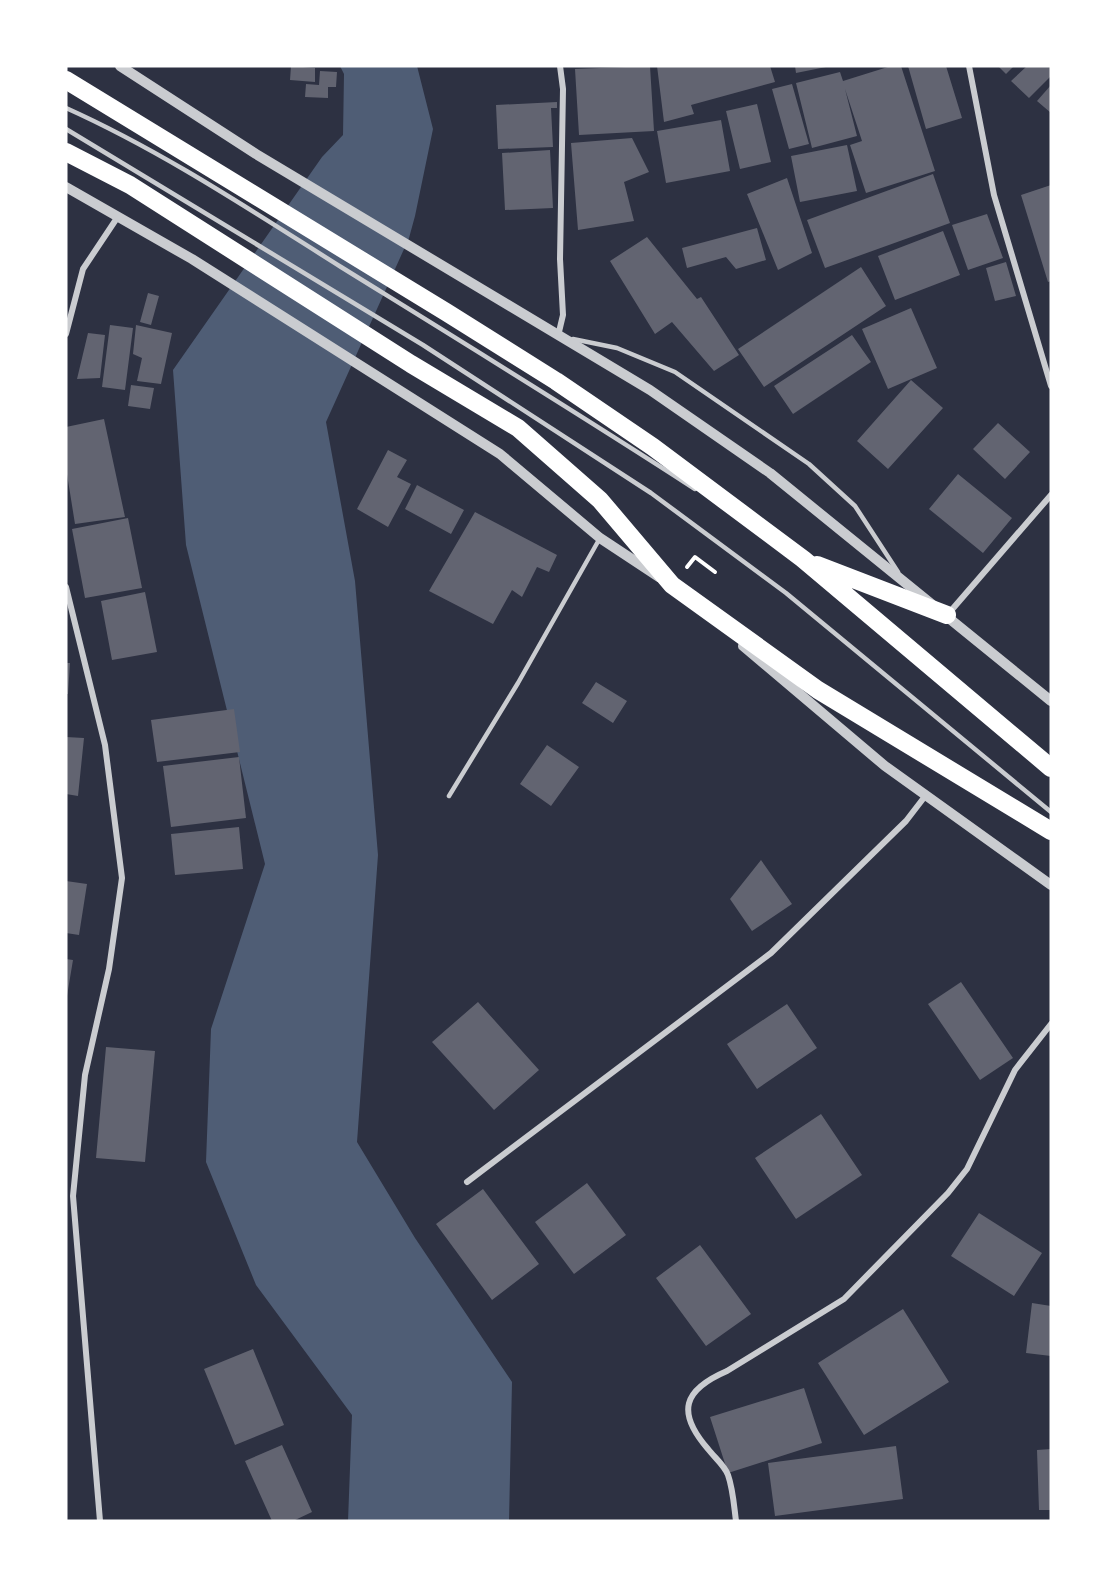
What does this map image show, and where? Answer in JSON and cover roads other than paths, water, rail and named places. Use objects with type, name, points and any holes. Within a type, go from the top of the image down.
[{"type":"highway","points":[[66,80],[234,190],[441,319],[556,381],[653,447],[803,559],[1051,768]]},
{"type":"highway","points":[[66,152],[212,226],[411,364],[519,428],[600,500],[672,585],[818,690],[1051,831]]},
{"type":"highway","points":[[803,559],[947,615]]},
{"type":"street","points":[[120,66],[256,154],[650,390],[770,473],[1051,701]]},
{"type":"street","points":[[558,336],[563,315],[560,259],[563,89],[560,66]]},
{"type":"street","points":[[969,66],[994,195],[1051,386]]},
{"type":"street","points":[[66,187],[192,259],[500,454],[600,538],[672,585],[885,766],[1051,885]]},
{"type":"street","points":[[66,334],[83,269],[117,218]]},
{"type":"street","points":[[947,615],[1051,495]]},
{"type":"street","points":[[66,587],[105,745],[122,878],[109,969],[85,1075],[73,1196],[100,1521]]},
{"type":"street","points":[[467,1182],[771,953],[906,821],[926,795]]},
{"type":"street","points":[[736,1521],[728,1473],[697,1437],[689,1420],[689,1405],[694,1390],[844,1299],[948,1193],[967,1169],[1015,1070],[1051,1024]]},
{"type":"lane","points":[[66,108],[234,190]]},
{"type":"lane","points":[[66,129],[212,226],[423,345],[651,493],[795,601],[1051,812]]},
{"type":"lane","points":[[441,319],[704,495]]},
{"type":"lane","points":[[558,336],[617,348],[675,372],[809,464],[855,506],[905,582]]},
{"type":"lane","points":[[714,502],[803,559]]},
{"type":"lane","points":[[448,796],[518,683],[600,538]]},
{"type":"water","points":[[340,66],[417,66],[433,129],[409,238],[326,422],[355,581],[378,855],[357,1142],[415,1238],[512,1382],[509,1521],[348,1521],[352,1415],[256,1285],[206,1162],[211,1029],[265,864],[186,545],[173,370],[322,157],[343,135],[344,74]]}]
